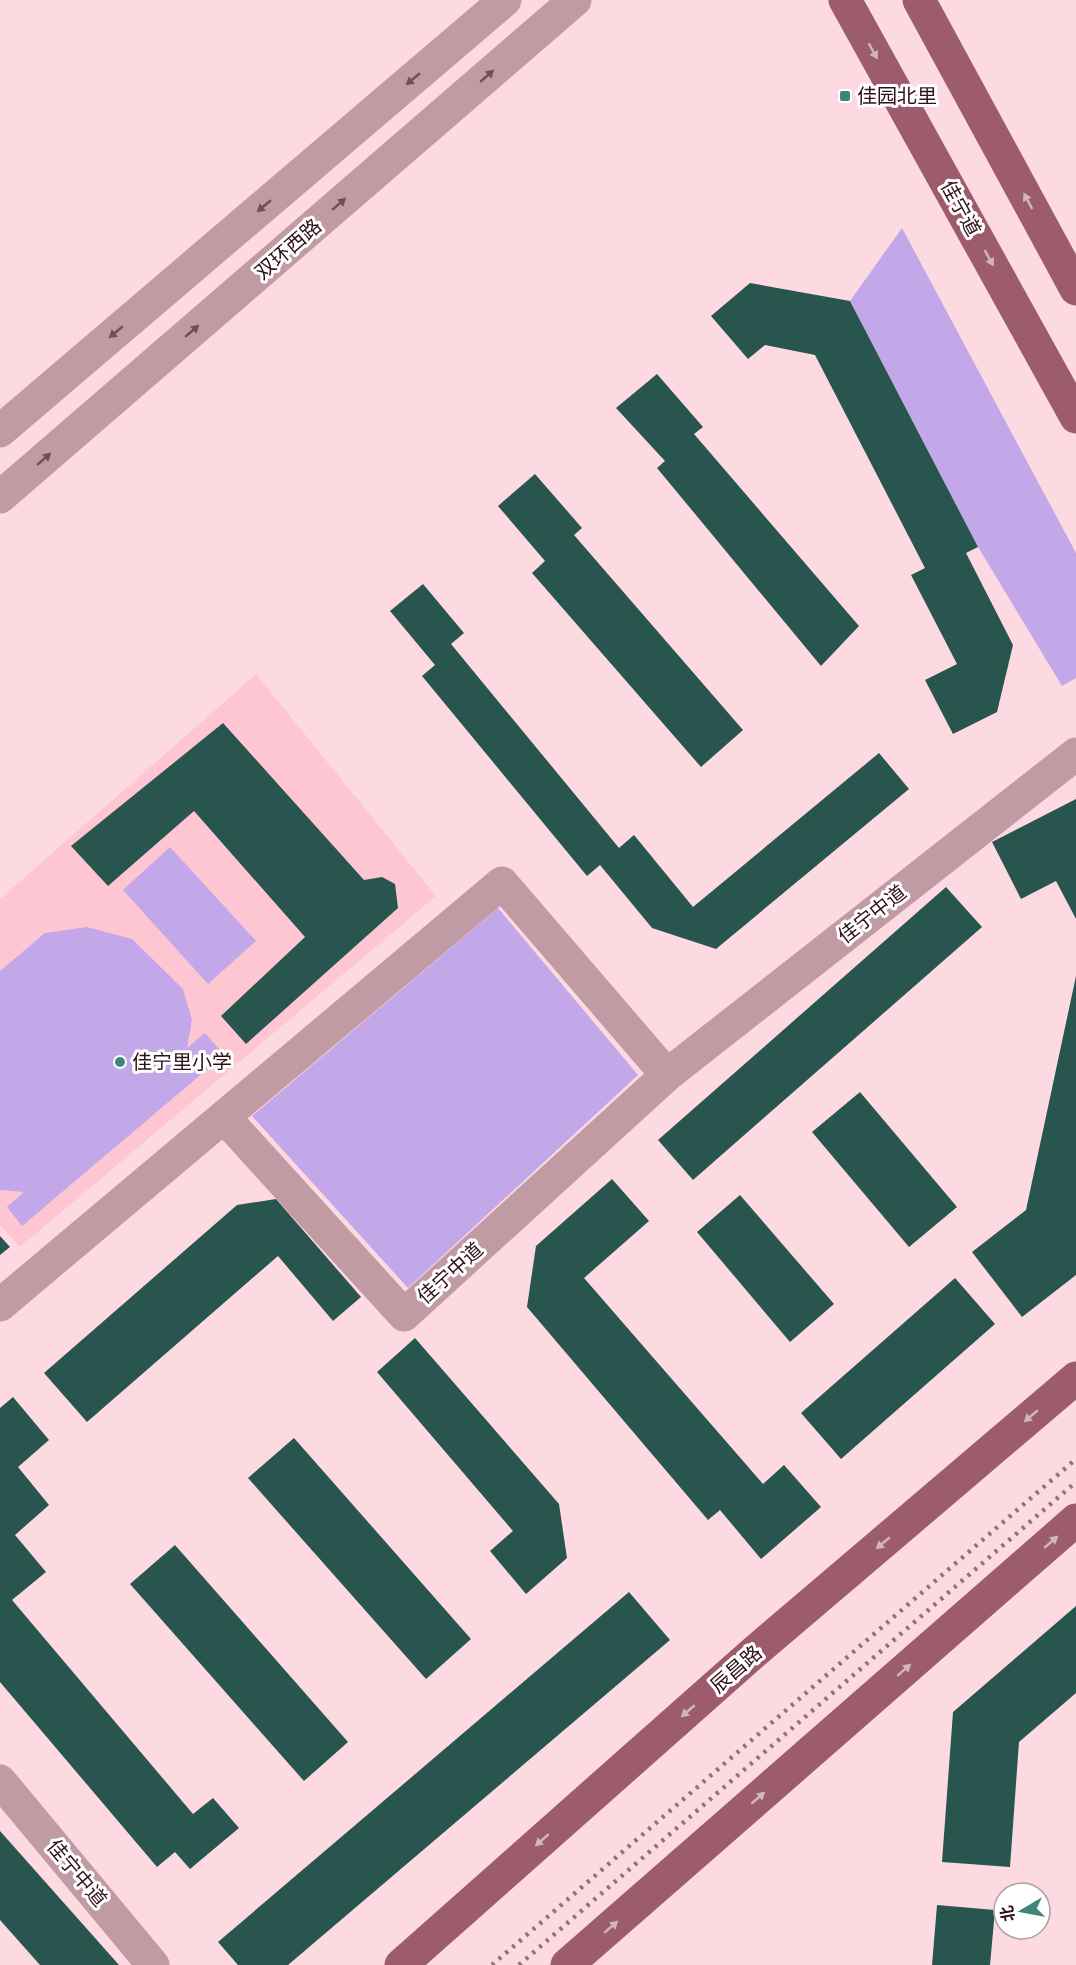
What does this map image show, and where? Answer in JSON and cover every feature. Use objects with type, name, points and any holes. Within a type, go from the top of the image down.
[{"type":"main road","name":"佳宁道","points":[[845,0],[1076,417]]},
{"type":"main road","points":[[920,0],[1076,289]]},
{"type":"main road","name":"辰昌路","points":[[401,1965],[752,1654],[1076,1378]]},
{"type":"main road","points":[[567,1965],[1076,1520]]},
{"type":"street","points":[[0,431],[505,0]]},
{"type":"street","name":"双环西路","points":[[0,497],[575,0]]},
{"type":"street","name":"佳宁中道","points":[[224,1117],[404,1316],[667,1075],[1076,754]]},
{"type":"street","points":[[0,1305],[502,883],[667,1075]]},
{"type":"street","name":"佳宁中道","points":[[0,1781],[153,1965]]},
{"type":"shaded area","points":[[902,228],[1076,553],[1076,678],[1062,686],[978,547],[850,301]]},
{"type":"shaded area","name":"佳宁里小学","points":[[256,674],[436,896],[20,1247],[0,1225],[0,899]]},
{"type":"shaded area","points":[[170,847],[256,941],[208,984],[123,890]]},
{"type":"shaded area","points":[[498,908],[638,1075],[408,1288],[252,1116]]},
{"type":"shaded area","points":[[87,927],[132,939],[183,989],[192,1020],[187,1048],[205,1033],[224,1055],[22,1226],[7,1207],[24,1192],[0,1190],[0,971],[45,933]]},
{"type":"building","points":[[750,283],[850,301],[978,547],[966,553],[1013,645],[997,712],[953,734],[925,680],[957,664],[911,575],[925,568],[815,355],[765,345],[748,359],[711,316]]},
{"type":"building","points":[[657,374],[703,427],[694,434],[859,626],[821,666],[657,468],[665,461],[616,408]]},
{"type":"building","points":[[535,474],[582,528],[574,535],[743,730],[701,767],[532,573],[545,561],[498,506]]},
{"type":"building","points":[[423,584],[464,633],[451,644],[619,848],[634,835],[693,907],[879,753],[909,789],[716,949],[652,928],[600,865],[587,876],[422,676],[435,665],[390,611]]},
{"type":"building","points":[[223,723],[364,880],[382,877],[395,884],[398,908],[246,1044],[221,1016],[305,937],[194,811],[108,886],[71,846]]},
{"type":"building","points":[[1076,799],[1076,919],[1056,881],[1021,899],[992,842]]},
{"type":"building","points":[[946,887],[982,927],[693,1180],[658,1140]]},
{"type":"building","points":[[1076,976],[1076,1275],[1022,1317],[972,1252],[1026,1210]]},
{"type":"building","points":[[860,1092],[957,1207],[909,1247],[812,1132]]},
{"type":"building","points":[[612,1179],[649,1221],[584,1278],[763,1484],[784,1465],[821,1507],[761,1559],[720,1510],[708,1520],[527,1307],[536,1246]]},
{"type":"building","points":[[740,1195],[834,1304],[790,1342],[697,1232]]},
{"type":"building","points":[[276,1199],[361,1297],[333,1321],[278,1256],[87,1422],[44,1373],[237,1205]]},
{"type":"building","points":[[0,1236],[10,1247],[0,1255]]},
{"type":"building","points":[[955,1278],[995,1324],[841,1459],[801,1413]]},
{"type":"building","points":[[415,1338],[559,1504],[567,1558],[526,1594],[490,1551],[513,1531],[377,1372]]},
{"type":"building","points":[[13,1397],[49,1440],[18,1467],[49,1505],[15,1535],[46,1572],[12,1600],[193,1814],[213,1798],[239,1828],[190,1869],[175,1852],[157,1867],[0,1682],[0,1408]]},
{"type":"building","points":[[294,1438],[471,1639],[426,1679],[248,1478]]},
{"type":"building","points":[[175,1545],[348,1742],[304,1781],[130,1584]]},
{"type":"building","points":[[629,1592],[670,1640],[288,1965],[238,1965],[218,1942]]},
{"type":"building","points":[[1076,1606],[1076,1693],[1019,1742],[1010,1867],[942,1862],[953,1712]]},
{"type":"building","points":[[0,1831],[119,1965],[40,1965],[0,1920]]},
{"type":"building","points":[[937,1905],[992,1910],[990,1965],[932,1965]]},
{"type":"railway","points":[[492,1965],[1076,1459]]},
{"type":"railway","points":[[519,1965],[1076,1482]]},
{"type":"place","name":"佳园北里","points":[[845,96]]},
{"type":"place","name":"佳宁里小学","points":[[120,1062]]}]
